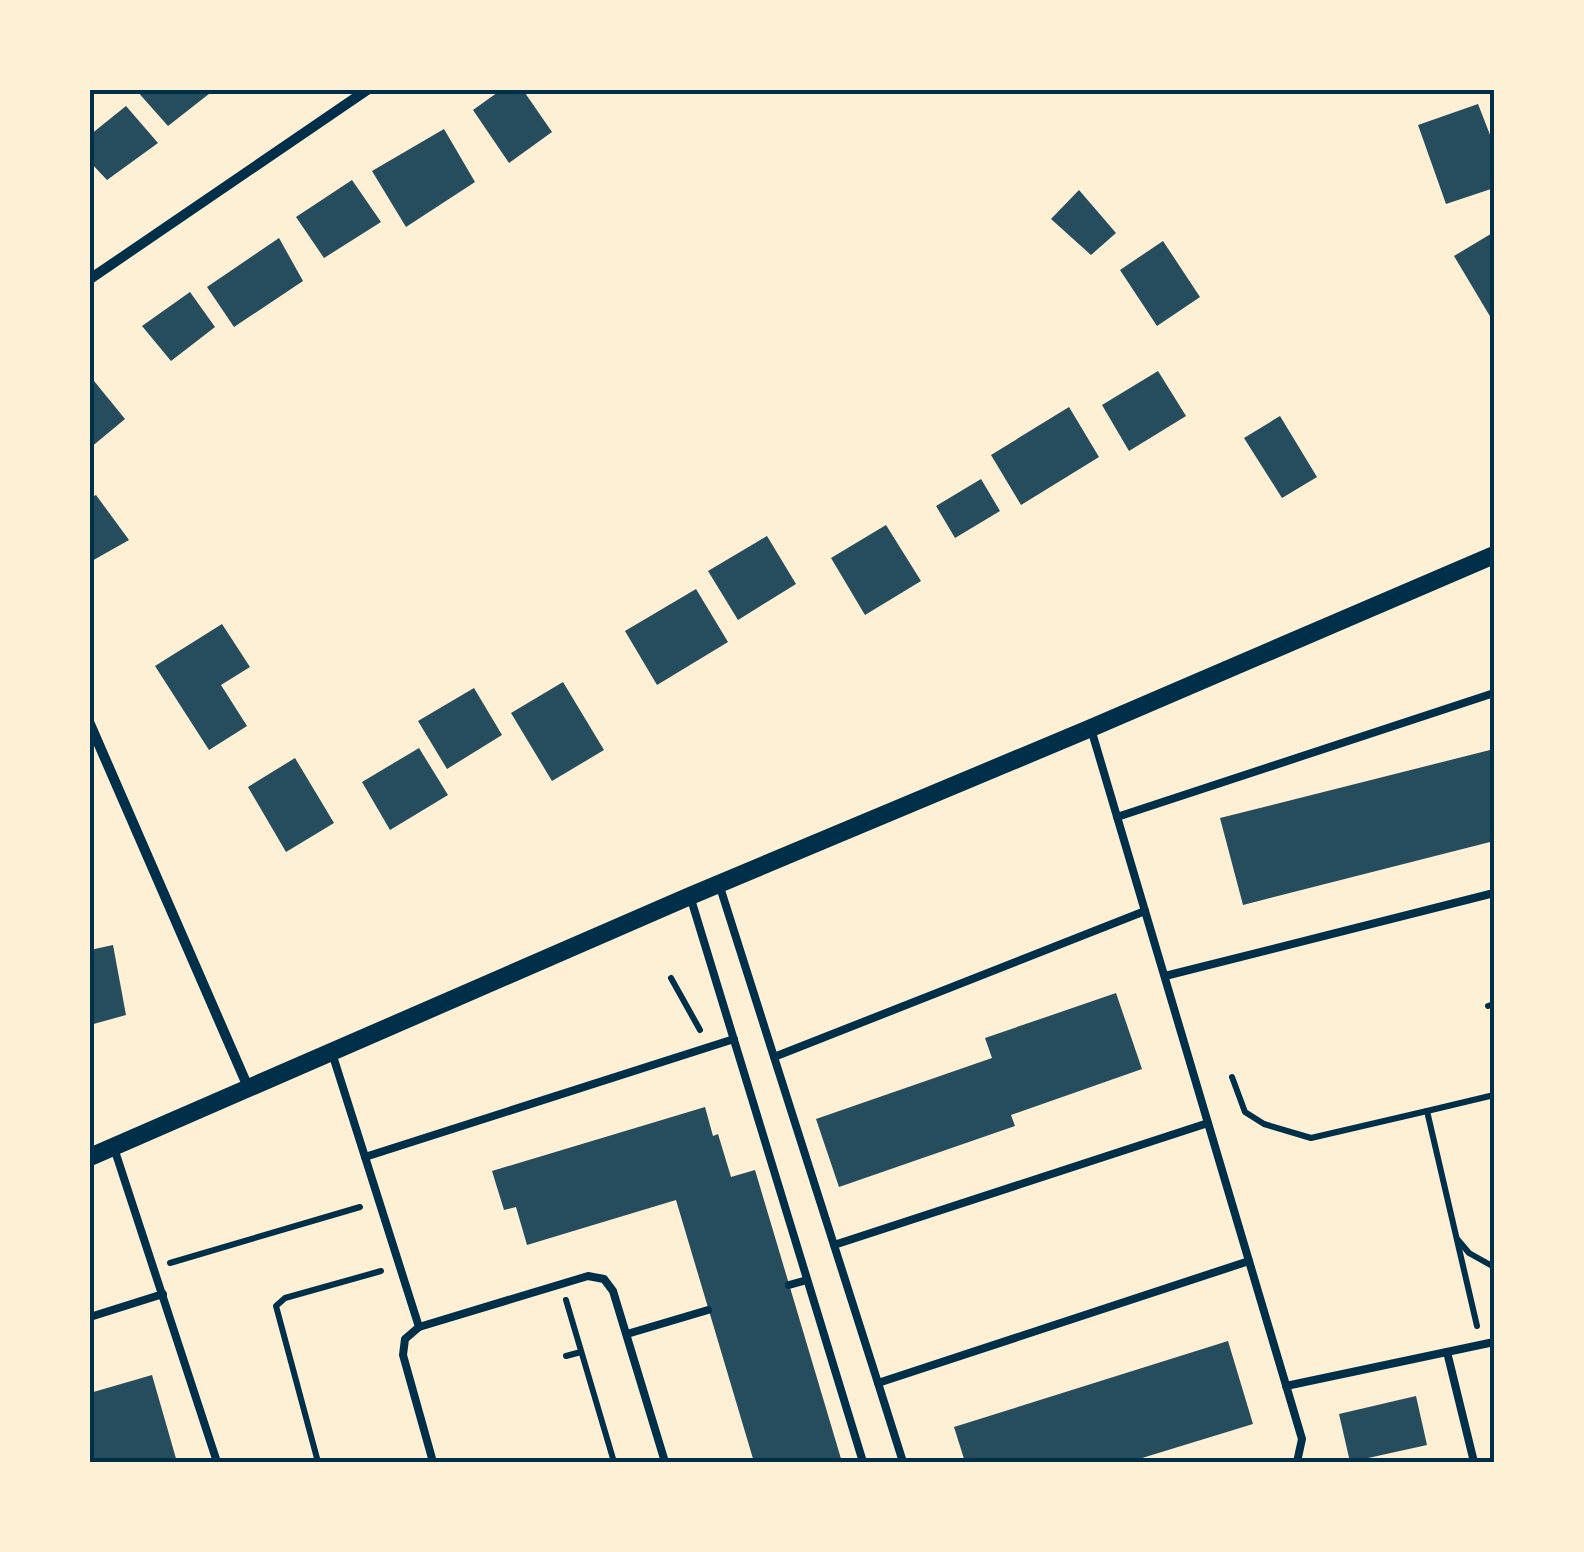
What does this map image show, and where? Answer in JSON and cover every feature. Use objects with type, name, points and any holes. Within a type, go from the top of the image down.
[{"type":"street","points":[[90,279],[367,90]]},
{"type":"street","points":[[90,1157],[690,896],[1494,555]]},
{"type":"street","points":[[90,724],[248,1087]]},
{"type":"lane","points":[[1117,816],[1494,693]]},
{"type":"lane","points":[[1091,728],[1302,1440],[1297,1462]]},
{"type":"lane","points":[[719,884],[903,1462]]},
{"type":"lane","points":[[1164,976],[1494,893]]},
{"type":"lane","points":[[690,896],[863,1462]]},
{"type":"lane","points":[[774,1056],[1146,911]]},
{"type":"lane","points":[[365,1157],[734,1039]]},
{"type":"lane","points":[[332,1053],[420,1328]]},
{"type":"lane","points":[[834,1245],[1208,1123]]},
{"type":"lane","points":[[114,1147],[217,1462]]},
{"type":"lane","points":[[878,1383],[1249,1261]]},
{"type":"lane","points":[[433,1462],[403,1355],[405,1339],[420,1328],[588,1276],[604,1279],[613,1291],[665,1462]]},
{"type":"lane","points":[[789,1286],[807,1280]]},
{"type":"lane","points":[[90,1318],[163,1294]]},
{"type":"lane","points":[[627,1334],[708,1310]]},
{"type":"lane","points":[[1286,1386],[1494,1342]]},
{"type":"lane","points":[[1447,1352],[1474,1462]]},
{"type":"path","points":[[670,978],[710,1047]]},
{"type":"path","points":[[1232,1078],[1244,1112],[1264,1124],[1311,1138],[1494,1095]]},
{"type":"path","points":[[1428,1110],[1482,1345]]},
{"type":"path","points":[[155,1268],[380,1202]]},
{"type":"path","points":[[1457,1239],[1469,1253],[1494,1266]]},
{"type":"path","points":[[318,1462],[276,1306],[285,1298],[400,1266]]},
{"type":"path","points":[[561,1284],[614,1462]]},
{"type":"path","points":[[566,1356],[581,1352]]},
{"type":"building","points":[[136,90],[214,90],[168,126]]},
{"type":"building","points":[[501,90],[523,90],[552,132],[509,163],[473,110]]},
{"type":"building","points":[[1478,104],[1494,145],[1494,188],[1446,204],[1418,125]]},
{"type":"building","points":[[126,106],[158,143],[107,180],[90,162],[90,135]]},
{"type":"building","points":[[444,129],[475,182],[406,227],[372,171]]},
{"type":"building","points":[[352,180],[381,222],[324,258],[296,217]]},
{"type":"building","points":[[1079,190],[1116,233],[1091,255],[1051,219]]},
{"type":"building","points":[[1494,232],[1494,323],[1454,256]]},
{"type":"building","points":[[279,238],[303,281],[234,327],[207,287]]},
{"type":"building","points":[[1163,241],[1200,297],[1157,326],[1120,270]]},
{"type":"building","points":[[190,292],[215,327],[171,361],[142,326]]},
{"type":"building","points":[[1158,371],[1186,416],[1129,451],[1102,405]]},
{"type":"building","points":[[90,376],[125,419],[90,448]]},
{"type":"building","points":[[1069,407],[1099,457],[1021,505],[991,455]]},
{"type":"building","points":[[1280,416],[1317,477],[1282,498],[1244,438]]},
{"type":"building","points":[[981,479],[1000,511],[955,538],[936,506]]},
{"type":"building","points":[[96,495],[129,540],[90,562],[90,498]]},
{"type":"building","points":[[886,525],[921,581],[865,615],[831,558]]},
{"type":"building","points":[[767,536],[796,584],[738,620],[708,571]]},
{"type":"building","points":[[696,589],[728,642],[657,685],[625,631]]},
{"type":"building","points":[[222,624],[250,667],[221,685],[247,726],[209,750],[155,666]]},
{"type":"building","points":[[563,682],[604,750],[552,781],[511,713]]},
{"type":"building","points":[[474,688],[502,735],[447,769],[418,721]]},
{"type":"building","points":[[419,748],[448,795],[390,830],[362,782]]},
{"type":"building","points":[[1494,749],[1494,841],[1243,905],[1220,818]]},
{"type":"building","points":[[295,758],[334,823],[286,852],[248,787]]},
{"type":"building","points":[[113,945],[126,1015],[90,1025],[90,950]]},
{"type":"building","points":[[1116,993],[1142,1069],[1011,1115],[1015,1126],[839,1187],[816,1119],[992,1058],[985,1038]]},
{"type":"building","points":[[705,1107],[731,1177],[755,1170],[842,1462],[754,1462],[676,1200],[527,1245],[516,1207],[504,1210],[492,1171]]},
{"type":"building","points":[[1228,1341],[1253,1424],[1129,1462],[965,1462],[954,1427]]},
{"type":"building","points":[[152,1375],[177,1462],[90,1462],[90,1393]]},
{"type":"building","points":[[1416,1396],[1427,1445],[1350,1462],[1339,1414]]}]
